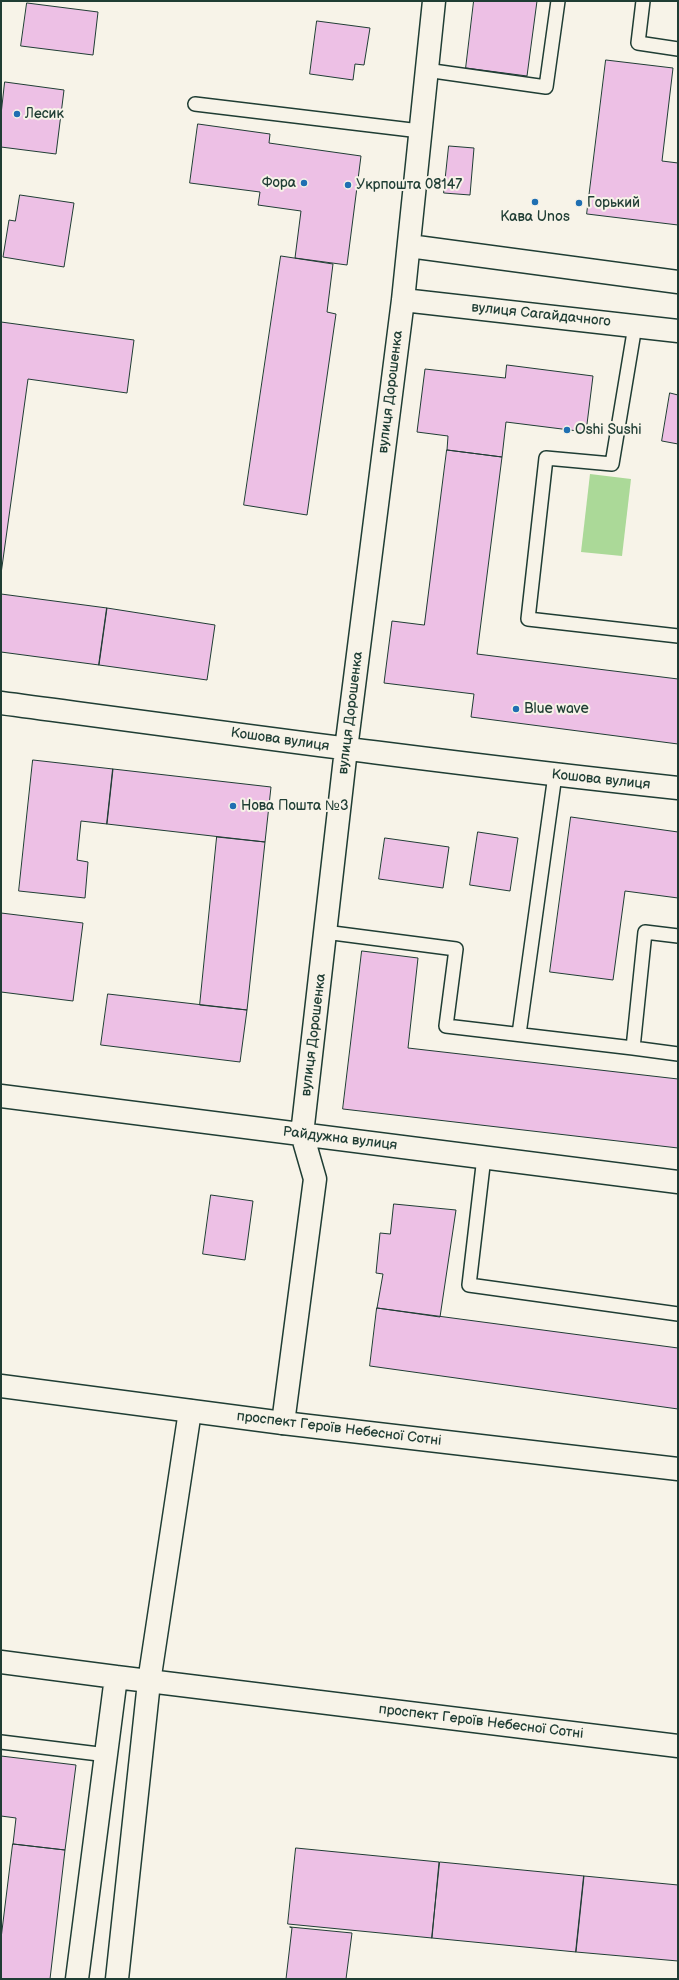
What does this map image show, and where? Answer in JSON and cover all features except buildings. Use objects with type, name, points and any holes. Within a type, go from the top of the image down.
[{"type":"street","name":"вулиця Дорошенка","points":[[283,1423],[315,1179],[302,1134],[346,749],[403,300],[434,1]]},
{"type":"street","points":[[409,246],[678,282]]},
{"type":"street","name":"вулиця Сагайдачного","points":[[403,300],[678,331]]},
{"type":"street","name":"Кошова вулиця","points":[[1,703],[346,749],[555,775],[678,788]]},
{"type":"street","name":"Райдужна вулиця","points":[[1,1096],[678,1182]]},
{"type":"street","name":"проспект Героїв Небесної Сотні","points":[[1,1386],[283,1423],[678,1469]]},
{"type":"street","points":[[117,1979],[149,1682],[190,1411]]},
{"type":"street","name":"проспект Героїв Небесної Сотні","points":[[1,1662],[149,1682],[678,1746]]},
{"type":"street","points":[[77,1979],[116,1677]]},
{"type":"lane","points":[[426,70],[546,87],[558,1]]},
{"type":"lane","points":[[643,1],[638,43],[678,49]]},
{"type":"lane","points":[[195,104],[420,131]]},
{"type":"lane","points":[[635,326],[612,464],[546,458],[528,619],[678,636]]},
{"type":"lane","points":[[519,1034],[555,775]]},
{"type":"lane","points":[[325,932],[456,949],[446,1026],[678,1054]]},
{"type":"lane","points":[[633,1048],[645,932],[678,936]]},
{"type":"lane","points":[[484,1157],[469,1285],[678,1314]]},
{"type":"lane","points":[[1,1742],[106,1756]]},
{"type":"green space","points":[[590,474],[631,479],[622,556],[581,552]]},
{"type":"place","name":"Лесик","points":[[17,114]]},
{"type":"place","name":"Фора","points":[[304,183]]},
{"type":"place","name":"Укрпошта 08147","points":[[348,185]]},
{"type":"place","name":"Кава Unos","points":[[535,202]]},
{"type":"place","name":"Горький","points":[[579,203]]},
{"type":"place","name":"Oshi Sushi","points":[[567,430]]},
{"type":"place","name":"Blue wave","points":[[516,709]]},
{"type":"place","name":"Нова Пошта №3","points":[[233,806]]}]
